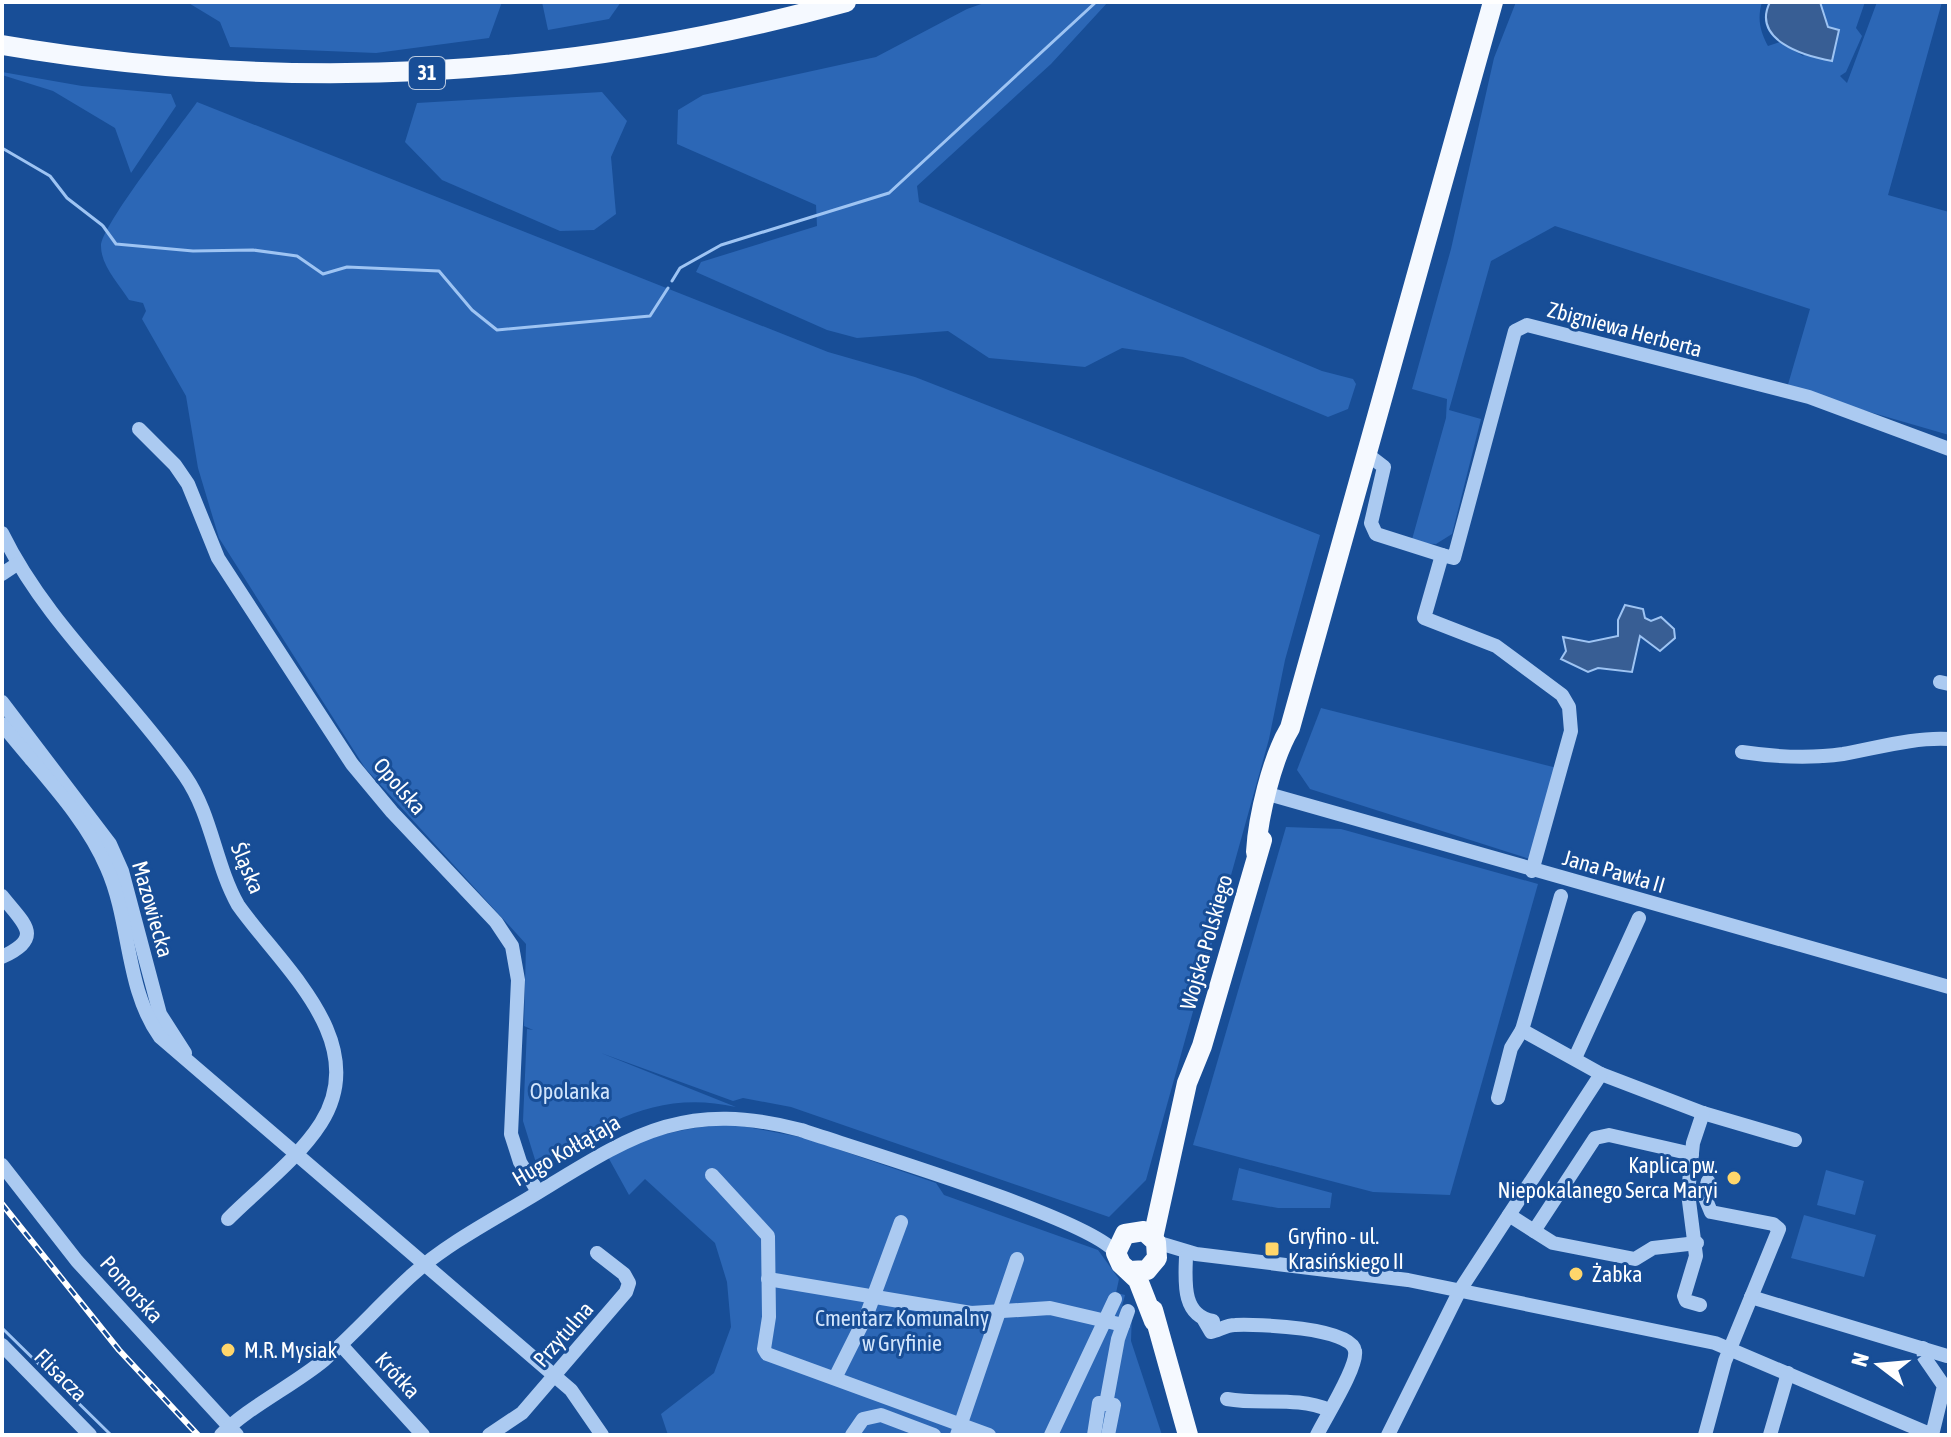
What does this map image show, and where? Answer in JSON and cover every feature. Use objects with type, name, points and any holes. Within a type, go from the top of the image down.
[{"type":"main road","name":"31","points":[[2,45],[117,63],[213,71],[312,75],[425,73],[595,57],[728,31],[846,2]]},
{"type":"main road","name":"Wojska Polskiego","points":[[1137,1240],[1163,1186],[1180,1124],[1196,1086],[1202,1046],[1272,795],[1279,751],[1290,728],[1302,688],[1493,2]]},
{"type":"main road","points":[[1154,1321],[1153,1265],[1158,1255],[1137,1240],[1121,1264],[1138,1280],[1154,1321],[1188,1435]]},
{"type":"main road","points":[[1130,1271],[1142,1272],[1153,1265]]},
{"type":"street","name":"Zbigniewa Herberta","points":[[1448,556],[1511,338],[1520,327],[1527,325],[1809,397],[1949,449]]},
{"type":"street","name":"Opolska","points":[[139,429],[175,465],[188,484],[218,558],[352,764],[392,812],[496,922],[512,946],[518,980],[511,1134],[520,1162],[538,1192]]},
{"type":"street","points":[[1367,454],[1384,467],[1371,523],[1376,534],[1448,556],[1424,618],[1496,646],[1562,695],[1569,707],[1571,731],[1532,871]]},
{"type":"street","name":"Śląska","points":[[2,533],[17,564],[184,775],[206,816],[228,888],[312,999],[327,1025],[334,1068],[330,1101],[321,1122],[228,1219]]},
{"type":"street","points":[[2,574],[17,564]]},
{"type":"street","name":"Mazowiecka","points":[[2,702],[110,844],[122,871],[160,1014],[188,1060]]},
{"type":"street","name":"Mazowiecka","points":[[2,724],[93,841],[108,869],[149,1019],[172,1050],[188,1060],[571,1390],[602,1435]]},
{"type":"street","points":[[1742,752],[1790,758],[1816,757],[1924,739],[1949,739]]},
{"type":"street","name":"Jana Pawła II","points":[[1272,795],[1532,871],[1949,985]]},
{"type":"street","points":[[2,896],[28,931],[25,945],[2,957]]},
{"type":"street","points":[[1498,1098],[1511,1048],[1522,1030],[1561,896]]},
{"type":"street","points":[[1575,1058],[1639,918]]},
{"type":"street","points":[[1522,1030],[1601,1074],[1703,1113],[1795,1140]]},
{"type":"street","points":[[1388,1435],[1460,1290],[1601,1074]]},
{"type":"street","points":[[1700,1305],[1686,1301],[1684,1296],[1697,1243],[1688,1193],[1692,1154],[1703,1113]]},
{"type":"street","name":"Hugo Kołłątaja","points":[[229,1432],[341,1345],[424,1265],[538,1192],[638,1134],[679,1122],[727,1117],[764,1120],[801,1130],[1077,1227],[1191,1255]]},
{"type":"street","points":[[1534,1231],[1595,1138],[1609,1135],[1692,1154]]},
{"type":"street","name":"Pomorska","points":[[2,1165],[77,1261],[229,1432]]},
{"type":"street","points":[[712,1175],[768,1236],[769,1317],[764,1349],[767,1354],[835,1378],[959,1430],[989,1435]]},
{"type":"street","points":[[1705,1435],[1730,1348],[1779,1229],[1711,1212],[1704,1195],[1708,1181]]},
{"type":"street","points":[[1509,1215],[1553,1243],[1635,1259],[1653,1248],[1697,1243]]},
{"type":"street","points":[[835,1378],[873,1296],[901,1222]]},
{"type":"street","name":"Przytulna","points":[[489,1435],[522,1413],[626,1292],[629,1283],[624,1274],[597,1253]]},
{"type":"street","points":[[1153,1265],[1191,1255],[1360,1273],[1460,1290],[1730,1348],[1932,1435],[1944,1386],[1924,1357],[1923,1348]]},
{"type":"street","points":[[1191,1255],[1188,1303],[1211,1332],[1233,1325],[1278,1326],[1339,1335],[1351,1341],[1355,1349],[1354,1363],[1317,1435]]},
{"type":"street","points":[[959,1430],[1017,1259]]},
{"type":"street","points":[[768,1279],[971,1313],[1050,1308],[1106,1321],[1126,1318],[1106,1404]]},
{"type":"street","points":[[1751,1297],[1947,1356]]},
{"type":"street","points":[[1051,1435],[1115,1299]]},
{"type":"street","name":"Flisacza","points":[[2,1345],[90,1435]]},
{"type":"street","name":"Krótka","points":[[341,1345],[423,1435]]},
{"type":"street","points":[[1770,1435],[1788,1373]]},
{"type":"street","points":[[1227,1399],[1250,1403],[1274,1401],[1329,1410]]},
{"type":"street","points":[[1094,1435],[1099,1403],[1114,1405],[1108,1435]]},
{"type":"street","points":[[852,1435],[863,1419],[881,1415],[934,1435]]},
{"type":"green space","points":[[187,2],[502,2],[489,38],[376,53],[230,47],[220,22]]},
{"type":"green space","points":[[542,2],[621,2],[609,19],[548,30]]},
{"type":"green space","points":[[987,2],[1108,2],[1051,64],[917,186],[919,202],[1322,371],[1353,379],[1356,384],[1348,409],[1328,417],[1183,357],[1122,348],[1085,367],[989,358],[948,331],[857,338],[827,330],[696,272],[701,262],[817,226],[816,205],[677,144],[678,110],[703,95],[876,57],[967,9]]},
{"type":"green space","points":[[1516,2],[1762,2],[1760,25],[1768,46],[1780,42],[1803,56],[1828,27],[1820,2],[1865,2],[1856,28],[1862,36],[1846,72],[1840,76],[1847,83],[1877,2],[1942,2],[1888,195],[1949,212],[1949,435],[1787,388],[1810,309],[1555,226],[1491,261],[1449,410],[1481,419],[1452,534],[1436,544],[1411,543],[1446,418],[1447,399],[1412,389],[1451,249],[1494,58]]},
{"type":"green space","points":[[2,72],[82,86],[171,94],[176,106],[131,173],[115,128],[53,91],[2,75]]},
{"type":"green space","points":[[602,92],[627,121],[611,157],[616,214],[594,230],[560,231],[442,180],[405,142],[417,103]]},
{"type":"green space","name":"Opolanka","points":[[197,102],[828,352],[915,377],[1320,535],[1285,660],[1269,739],[1146,1180],[1109,1217],[791,1107],[743,1098],[733,1101],[601,1053],[736,1107],[680,1103],[631,1114],[584,1137],[537,1166],[523,1121],[527,1029],[533,1030],[524,1026],[526,944],[365,768],[219,538],[198,468],[186,396],[142,319],[146,311],[143,303],[129,300],[104,261],[101,246],[104,235],[143,175]]},
{"type":"green space","points":[[1321,708],[1557,768],[1533,860],[1310,789],[1297,770]]},
{"type":"green space","points":[[1286,827],[1341,829],[1538,884],[1450,1195],[1373,1192],[1193,1145]]},
{"type":"green space","name":"Cmentarz Komunalny w Gryfinie","points":[[732,1124],[805,1138],[936,1183],[944,1195],[1098,1250],[1119,1279],[1116,1293],[1125,1295],[1121,1310],[1132,1312],[1131,1341],[1162,1435],[668,1435],[661,1414],[714,1373],[731,1327],[727,1282],[715,1243],[645,1179],[629,1195],[608,1157],[668,1133]]},
{"type":"green space","points":[[1239,1168],[1332,1193],[1330,1208],[1278,1208],[1232,1200]]},
{"type":"green space","points":[[1826,1170],[1864,1181],[1855,1215],[1817,1205]]},
{"type":"green space","points":[[1804,1215],[1876,1235],[1864,1277],[1791,1258]]},
{"type":"shaded area","points":[[1770,2],[1820,2],[1828,27],[1839,30],[1832,61],[1795,50],[1774,36],[1768,27],[1766,15]]},
{"type":"shaded area","points":[[1625,605],[1643,609],[1645,618],[1651,621],[1661,617],[1674,629],[1675,638],[1660,651],[1640,636],[1632,672],[1598,668],[1588,672],[1561,659],[1566,651],[1563,637],[1589,642],[1618,636],[1618,620]]},
{"type":"waterway","points":[[672,281],[680,268],[721,245],[889,193],[1096,2]]},
{"type":"waterway","points":[[2,148],[50,176],[67,198],[102,225]]},
{"type":"waterway","points":[[103,226],[116,244],[193,251],[253,250],[297,256],[323,274],[347,267],[439,271],[472,310],[497,330],[650,316],[668,288]]},
{"type":"waterway","points":[[2,1328],[111,1435]]},
{"type":"railway","points":[[2,1204],[119,1350],[198,1435]]},
{"type":"place","name":"Kaplica pw. Niepokalanego Serca Maryi","points":[[1734,1178]]},
{"type":"place","name":"Gryfino - ul. Krasińskiego II","points":[[1272,1249]]},
{"type":"place","name":"Żabka","points":[[1576,1274]]},
{"type":"place","name":"M.R. Mysiak","points":[[228,1350]]}]
